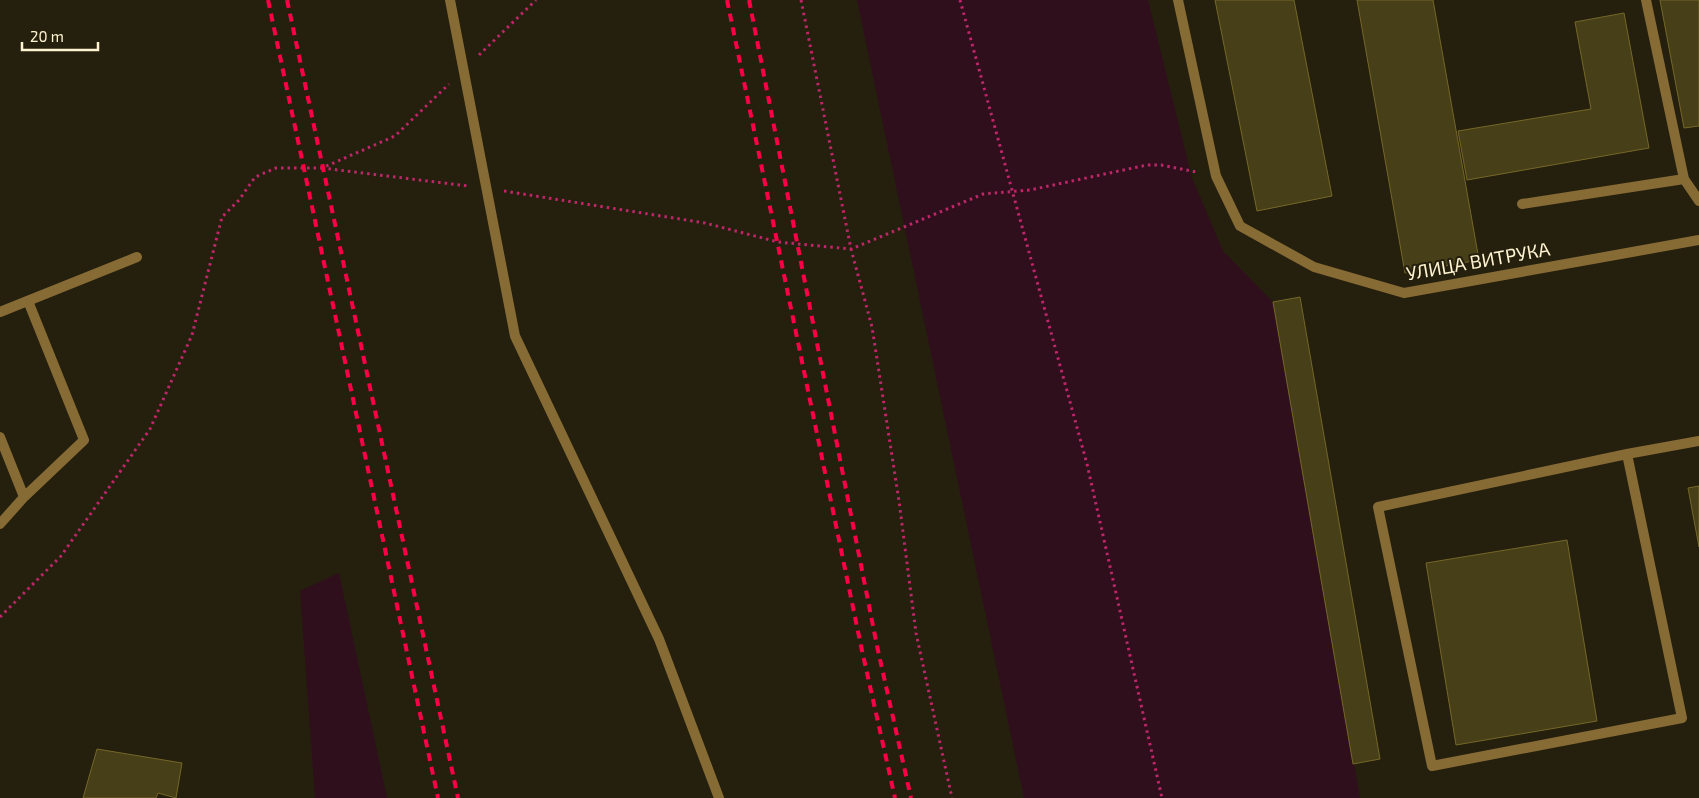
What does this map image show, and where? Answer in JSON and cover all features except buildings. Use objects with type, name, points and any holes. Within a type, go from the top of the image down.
[{"type":"street","points":[[450,0],[515,336],[659,639],[719,798]]},
{"type":"street","name":"УЛИЦА ВИТРУКА","points":[[1178,0],[1216,176],[1240,226],[1314,266],[1404,293],[1699,240]]},
{"type":"street","points":[[1646,0],[1684,180],[1699,201]]},
{"type":"street","points":[[1522,204],[1684,180]]},
{"type":"street","points":[[0,312],[137,257]]},
{"type":"street","points":[[0,524],[24,497],[84,440],[28,301]]},
{"type":"street","points":[[1627,454],[1682,718],[1432,766],[1378,507],[1627,454],[1699,441]]},
{"type":"street","points":[[1,442],[24,497]]},
{"type":"path","points":[[322,168],[395,136],[536,0]]},
{"type":"path","points":[[801,0],[851,250],[872,327],[899,501],[916,633],[952,798]]},
{"type":"path","points":[[960,0],[1087,464],[1162,798]]},
{"type":"path","points":[[0,617],[61,556],[150,429],[192,334],[222,217],[240,200],[255,177],[276,168],[322,168],[485,188],[705,224],[778,242],[851,250],[984,194],[1030,190],[1147,165],[1160,165],[1216,176]]},
{"type":"shaded area","points":[[857,0],[1148,0],[1192,178],[1223,251],[1273,302],[1360,798],[1024,798]]},
{"type":"shaded area","points":[[339,573],[387,798],[315,798],[300,591]]},
{"type":"railway","points":[[268,0],[438,798]]},
{"type":"railway","points":[[287,0],[458,798]]},
{"type":"railway","points":[[727,0],[861,646],[895,798]]},
{"type":"railway","points":[[749,0],[877,646],[911,798]]}]
